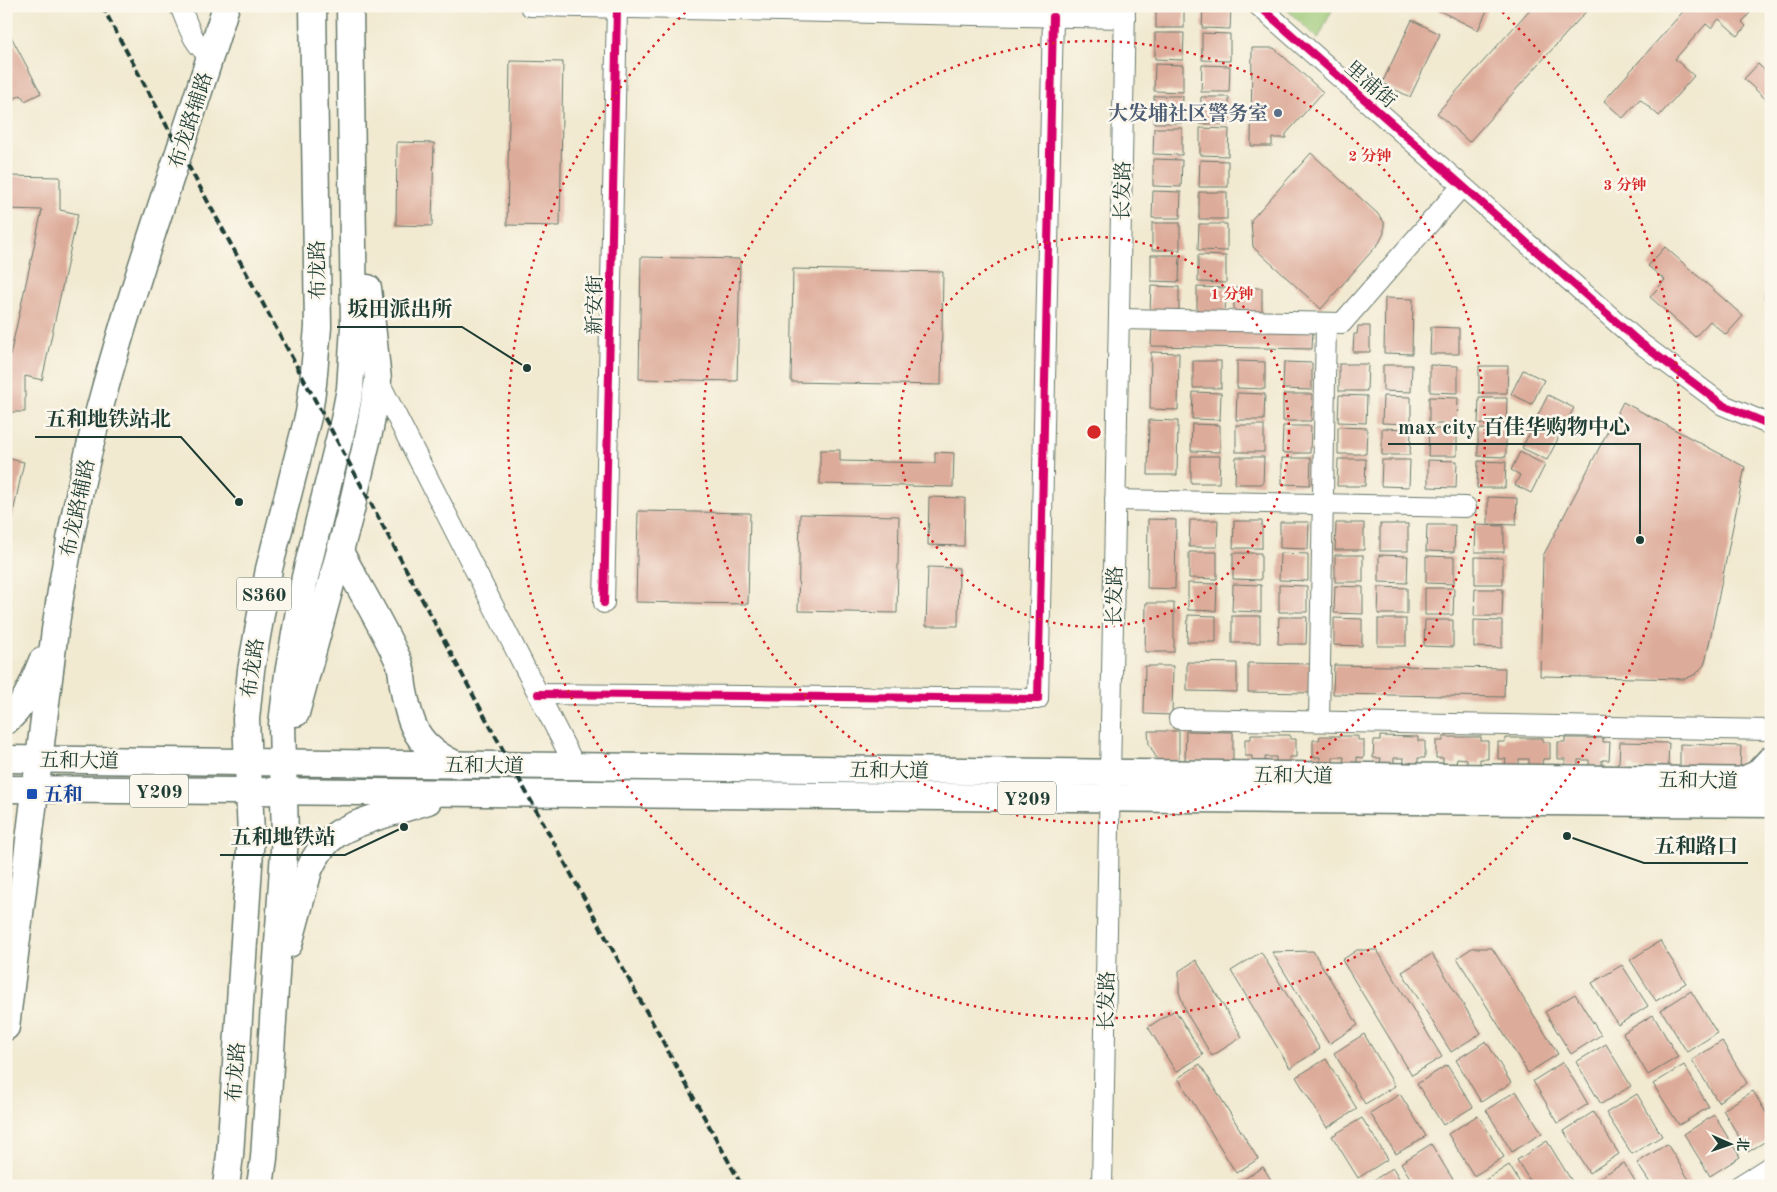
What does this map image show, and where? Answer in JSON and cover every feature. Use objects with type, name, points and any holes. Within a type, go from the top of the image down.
[{"type":"main road","name":"布龙路辅路","points":[[6,1027],[55,630],[74,517],[99,409],[114,357],[226,6]]},
{"type":"main road","name":"布龙路","points":[[226,1186],[231,1145],[251,836],[246,720],[260,619],[279,527],[307,422],[316,355],[318,327],[313,6]]},
{"type":"main road","name":"布龙路","points":[[260,1186],[285,836],[282,724],[295,625],[316,528],[339,443],[350,389],[354,327],[350,6]]},
{"type":"main road","points":[[283,762],[361,469],[378,380],[366,271],[352,203]]},
{"type":"main road","points":[[340,552],[399,662],[408,714],[412,725],[418,736],[434,753],[455,764]]},
{"type":"main road","points":[[6,721],[21,706],[29,692],[55,630]]},
{"type":"main road","name":"五和大道","points":[[6,759],[1771,781]]},
{"type":"main road","points":[[1741,781],[1757,774],[1771,759]]},
{"type":"main road","name":"五和大道","points":[[6,789],[1771,804]]},
{"type":"main road","points":[[274,1001],[309,870],[321,848],[335,835],[352,824],[453,794]]},
{"type":"main road","points":[[6,872],[19,927]]},
{"type":"street","points":[[180,6],[196,42],[204,53],[211,55]]},
{"type":"street","points":[[530,6],[1053,17],[1125,12]]},
{"type":"street","name":"里浦街","points":[[1259,6],[1639,342],[1723,405],[1771,425]]},
{"type":"street","name":"新安街","points":[[604,602],[616,8]]},
{"type":"street","name":"长发路","points":[[1102,1186],[1125,12]]},
{"type":"street","points":[[538,694],[1038,699],[1053,17]]},
{"type":"street","points":[[1119,319],[1342,323],[1462,186]]},
{"type":"street","points":[[1319,722],[1326,323]]},
{"type":"street","points":[[378,380],[575,766]]},
{"type":"street","points":[[1116,500],[1466,507]]},
{"type":"street","points":[[1179,719],[1771,730]]},
{"type":"street","points":[[1739,1186],[1771,1166]]},
{"type":"green space","points":[[1283,6],[1334,6],[1318,39]]},
{"type":"building","points":[[1156,6],[1184,6],[1184,28],[1156,28]]},
{"type":"building","points":[[1203,6],[1231,6],[1230,29],[1202,28]]},
{"type":"building","points":[[1430,6],[1489,6],[1478,30]]},
{"type":"building","points":[[1533,6],[1591,6],[1469,142],[1437,113]]},
{"type":"building","points":[[1688,6],[1756,6],[1742,22],[1746,26],[1738,36],[1719,19],[1711,28],[1706,24],[1675,59],[1694,76],[1659,116],[1640,99],[1623,118],[1604,101]]},
{"type":"building","points":[[1412,20],[1440,34],[1410,97],[1382,83]]},
{"type":"building","points":[[6,27],[41,93],[25,101],[21,95],[6,103]]},
{"type":"building","points":[[1155,33],[1184,33],[1183,60],[1155,59]]},
{"type":"building","points":[[1202,33],[1230,34],[1230,61],[1202,60]]},
{"type":"building","name":"大发埔社区警务室","points":[[1252,48],[1274,48],[1323,92],[1286,134],[1286,138],[1272,138],[1272,146],[1251,146]]},
{"type":"building","points":[[510,61],[563,62],[560,226],[507,225]]},
{"type":"building","points":[[1155,64],[1183,65],[1183,92],[1154,91]]},
{"type":"building","points":[[1758,64],[1771,76],[1771,104],[1744,79]]},
{"type":"building","points":[[1202,65],[1230,66],[1229,92],[1201,92]]},
{"type":"building","points":[[1154,96],[1183,96],[1182,123],[1154,123]]},
{"type":"building","points":[[1201,97],[1229,97],[1229,124],[1200,124]]},
{"type":"building","points":[[1154,128],[1182,128],[1182,155],[1153,154]]},
{"type":"building","points":[[1200,128],[1229,129],[1228,156],[1200,155]]},
{"type":"building","points":[[397,142],[434,143],[432,226],[396,225]]},
{"type":"building","points":[[1311,153],[1377,213],[1384,222],[1384,233],[1379,243],[1321,309],[1253,247],[1251,220]]},
{"type":"building","points":[[1153,159],[1182,160],[1181,187],[1153,186]]},
{"type":"building","points":[[1200,160],[1228,161],[1228,187],[1199,187]]},
{"type":"building","points":[[6,176],[60,177],[60,210],[78,214],[42,380],[25,376],[25,412],[6,412],[6,374],[42,210],[6,209]]},
{"type":"building","points":[[1153,191],[1181,192],[1180,218],[1152,218]]},
{"type":"building","points":[[1199,192],[1227,192],[1227,219],[1199,219]]},
{"type":"building","points":[[1152,223],[1180,223],[1180,250],[1152,250]]},
{"type":"building","points":[[1199,224],[1227,224],[1227,251],[1198,250]]},
{"type":"building","points":[[1665,247],[1743,316],[1726,335],[1710,321],[1695,337],[1650,297],[1665,280],[1648,266]]},
{"type":"building","points":[[1151,255],[1180,255],[1179,282],[1151,281]]},
{"type":"building","points":[[1198,255],[1226,256],[1226,283],[1198,282]]},
{"type":"building","points":[[641,257],[740,259],[737,381],[639,379]]},
{"type":"building","points":[[793,269],[943,272],[941,385],[791,382]]},
{"type":"building","points":[[1771,284],[1771,301],[1764,298]]},
{"type":"building","points":[[1151,286],[1179,287],[1179,314],[1150,313]]},
{"type":"building","points":[[1197,287],[1226,288],[1225,315],[1197,314]]},
{"type":"building","points":[[1234,288],[1262,288],[1262,315],[1234,315]]},
{"type":"building","points":[[1385,298],[1413,299],[1412,354],[1384,353]]},
{"type":"building","points":[[1358,326],[1370,326],[1370,352],[1353,352],[1354,334],[1357,334]]},
{"type":"building","points":[[1152,327],[1313,330],[1312,349],[1151,346]]},
{"type":"building","points":[[1431,327],[1459,328],[1459,354],[1430,354]]},
{"type":"building","points":[[1151,352],[1179,353],[1178,410],[1150,409]]},
{"type":"building","points":[[1193,361],[1221,361],[1221,388],[1193,388]]},
{"type":"building","points":[[1237,361],[1265,362],[1265,389],[1237,388]]},
{"type":"building","points":[[1284,362],[1312,363],[1312,390],[1283,389]]},
{"type":"building","points":[[1339,364],[1368,364],[1367,391],[1339,391]]},
{"type":"building","points":[[1383,365],[1412,365],[1411,392],[1383,391]]},
{"type":"building","points":[[1430,365],[1458,366],[1458,393],[1430,392]]},
{"type":"building","points":[[1479,366],[1508,366],[1507,393],[1479,393]]},
{"type":"building","points":[[1523,370],[1544,380],[1532,404],[1511,394]]},
{"type":"building","points":[[1193,392],[1221,393],[1220,420],[1192,419]]},
{"type":"building","points":[[1237,393],[1265,394],[1264,420],[1236,420]]},
{"type":"building","points":[[1283,394],[1312,394],[1311,421],[1283,421]]},
{"type":"building","points":[[1339,395],[1367,396],[1366,423],[1338,422]]},
{"type":"building","points":[[1548,395],[1574,408],[1561,432],[1536,419]]},
{"type":"building","points":[[1383,396],[1411,397],[1411,424],[1382,423]]},
{"type":"building","points":[[1429,397],[1458,398],[1457,424],[1429,424]]},
{"type":"building","points":[[1479,398],[1507,398],[1506,425],[1478,424]]},
{"type":"building","points":[[1623,402],[1745,467],[1706,659],[1704,665],[1696,674],[1685,679],[1540,676],[1543,556]]},
{"type":"building","points":[[1149,420],[1178,421],[1177,475],[1148,475]]},
{"type":"building","points":[[1192,424],[1220,425],[1220,452],[1191,451]]},
{"type":"building","points":[[1534,424],[1559,437],[1547,460],[1522,448]]},
{"type":"building","points":[[1236,425],[1264,425],[1264,452],[1236,452]]},
{"type":"building","points":[[1283,426],[1311,426],[1310,453],[1282,453]]},
{"type":"building","points":[[1338,427],[1367,428],[1366,454],[1338,454]]},
{"type":"building","points":[[1382,428],[1411,429],[1410,455],[1382,455]]},
{"type":"building","points":[[1429,429],[1457,429],[1457,456],[1428,456]]},
{"type":"building","points":[[1478,429],[1506,430],[1506,457],[1478,456]]},
{"type":"building","points":[[820,450],[840,450],[840,461],[935,463],[935,452],[954,453],[953,487],[820,484]]},
{"type":"building","points":[[1520,452],[1545,465],[1531,493],[1515,485],[1520,475],[1511,470]]},
{"type":"building","points":[[1191,456],[1220,456],[1219,483],[1191,483]]},
{"type":"building","points":[[1236,457],[1264,457],[1263,484],[1235,484]]},
{"type":"building","points":[[6,458],[24,462],[7,541],[6,541]]},
{"type":"building","points":[[1282,458],[1311,458],[1310,485],[1282,484]]},
{"type":"building","points":[[1338,459],[1366,459],[1365,486],[1337,486]]},
{"type":"building","points":[[1382,460],[1410,460],[1409,487],[1381,486]]},
{"type":"building","points":[[1428,460],[1457,461],[1456,488],[1428,487]]},
{"type":"building","points":[[1478,461],[1506,462],[1505,488],[1477,488]]},
{"type":"building","points":[[929,497],[965,498],[964,546],[928,545]]},
{"type":"building","points":[[1488,497],[1517,498],[1516,525],[1488,524]]},
{"type":"building","points":[[638,511],[750,513],[748,604],[636,602]]},
{"type":"building","points":[[800,514],[899,516],[897,613],[798,611]]},
{"type":"building","points":[[1148,519],[1176,520],[1175,589],[1147,588]]},
{"type":"building","points":[[1190,520],[1218,520],[1217,547],[1189,547]]},
{"type":"building","points":[[1234,521],[1262,521],[1262,548],[1233,548]]},
{"type":"building","points":[[1280,522],[1309,522],[1308,549],[1280,548]]},
{"type":"building","points":[[1336,523],[1364,523],[1364,550],[1335,550]]},
{"type":"building","points":[[1380,524],[1408,524],[1408,551],[1380,551]]},
{"type":"building","points":[[1427,525],[1455,525],[1454,552],[1426,551]]},
{"type":"building","points":[[1476,525],[1504,526],[1504,552],[1475,552]]},
{"type":"building","points":[[1189,552],[1217,552],[1217,579],[1189,578]]},
{"type":"building","points":[[1233,553],[1261,553],[1261,580],[1233,579]]},
{"type":"building","points":[[1280,553],[1308,554],[1308,581],[1279,580]]},
{"type":"building","points":[[1335,555],[1363,555],[1363,582],[1335,582]]},
{"type":"building","points":[[1379,555],[1408,556],[1407,583],[1379,582]]},
{"type":"building","points":[[1426,556],[1454,557],[1454,584],[1426,583]]},
{"type":"building","points":[[1475,557],[1503,558],[1503,584],[1475,584]]},
{"type":"building","points":[[928,567],[959,568],[958,626],[926,626]]},
{"type":"building","points":[[1188,583],[1217,584],[1216,611],[1188,610]]},
{"type":"building","points":[[1233,584],[1261,585],[1261,612],[1232,611]]},
{"type":"building","points":[[1279,585],[1307,586],[1307,612],[1279,612]]},
{"type":"building","points":[[1335,586],[1363,587],[1363,614],[1334,613]]},
{"type":"building","points":[[1379,587],[1407,588],[1407,614],[1378,614]]},
{"type":"building","points":[[1425,588],[1454,588],[1453,615],[1425,615]]},
{"type":"building","points":[[1475,589],[1503,589],[1502,616],[1474,616]]},
{"type":"building","points":[[1146,603],[1174,603],[1174,652],[1145,652]]},
{"type":"building","points":[[1188,615],[1216,616],[1216,642],[1187,642]]},
{"type":"building","points":[[1232,616],[1260,616],[1260,643],[1232,643]]},
{"type":"building","points":[[1279,617],[1307,617],[1306,644],[1278,644]]},
{"type":"building","points":[[1334,618],[1362,619],[1362,646],[1334,645]]},
{"type":"building","points":[[1378,619],[1406,619],[1406,646],[1378,646]]},
{"type":"building","points":[[1425,620],[1453,620],[1453,647],[1424,646]]},
{"type":"building","points":[[1474,620],[1502,621],[1502,648],[1474,647]]},
{"type":"building","points":[[1187,662],[1237,663],[1237,692],[1187,691]]},
{"type":"building","points":[[1248,663],[1314,664],[1313,693],[1248,692]]},
{"type":"building","points":[[1334,665],[1505,668],[1504,697],[1333,694]]},
{"type":"building","points":[[1145,666],[1173,666],[1172,715],[1144,714]]},
{"type":"building","points":[[1148,731],[1179,731],[1179,761],[1158,761],[1149,744]]},
{"type":"building","points":[[1186,731],[1233,732],[1233,762],[1185,761]]},
{"type":"building","points":[[1251,735],[1290,735],[1290,739],[1296,739],[1296,757],[1289,757],[1289,763],[1276,762],[1276,757],[1265,757],[1265,762],[1252,762],[1252,756],[1245,756],[1245,739],[1251,739]]},
{"type":"building","points":[[1320,736],[1358,736],[1358,740],[1364,740],[1364,758],[1357,757],[1357,763],[1343,763],[1344,757],[1333,757],[1333,763],[1320,763],[1320,757],[1313,757],[1313,740],[1319,740]]},
{"type":"building","points":[[1380,736],[1418,737],[1418,741],[1425,741],[1425,758],[1418,758],[1418,764],[1404,764],[1404,758],[1394,758],[1394,764],[1380,764],[1381,758],[1373,758],[1374,740],[1380,740]]},
{"type":"building","points":[[1443,737],[1481,737],[1481,741],[1488,741],[1488,759],[1480,759],[1480,764],[1467,764],[1467,759],[1457,758],[1456,764],[1443,764],[1443,758],[1436,758],[1436,741],[1443,741]]},
{"type":"building","points":[[1505,738],[1543,738],[1543,742],[1550,742],[1550,759],[1543,759],[1542,765],[1529,765],[1529,759],[1519,759],[1519,765],[1505,765],[1506,759],[1498,759],[1498,742],[1505,742]]},
{"type":"building","points":[[1565,738],[1603,738],[1603,742],[1610,742],[1609,760],[1602,760],[1602,766],[1589,766],[1589,760],[1578,760],[1578,765],[1565,765],[1565,759],[1558,759],[1558,742],[1565,742]]},
{"type":"building","points":[[1620,742],[1669,743],[1668,764],[1672,767],[1658,771],[1658,766],[1653,766],[1653,770],[1634,769],[1634,766],[1629,765],[1629,770],[1617,768]]},
{"type":"building","points":[[1680,744],[1741,746],[1740,770],[1680,768]]},
{"type":"building","points":[[1660,941],[1686,983],[1656,1001],[1630,960]]},
{"type":"building","points":[[1472,948],[1492,948],[1558,1054],[1528,1073],[1457,958]]},
{"type":"building","points":[[1357,950],[1377,950],[1442,1057],[1412,1075],[1342,960]]},
{"type":"building","points":[[1313,951],[1358,1025],[1329,1044],[1272,952]]},
{"type":"building","points":[[1261,952],[1320,1049],[1290,1068],[1231,971]]},
{"type":"building","points":[[1432,954],[1481,1033],[1451,1052],[1402,972]]},
{"type":"building","points":[[1196,960],[1242,1037],[1212,1056],[1186,1012],[1179,992],[1179,971]]},
{"type":"building","points":[[1622,965],[1648,1006],[1618,1025],[1592,983]]},
{"type":"building","points":[[1691,991],[1717,1033],[1687,1052],[1661,1010]]},
{"type":"building","points":[[1575,994],[1601,1035],[1571,1054],[1545,1012]]},
{"type":"building","points":[[1175,1010],[1203,1055],[1176,1072],[1148,1027]]},
{"type":"building","points":[[1653,1015],[1678,1057],[1648,1075],[1623,1033]]},
{"type":"building","points":[[1364,1034],[1395,1086],[1365,1104],[1334,1053]]},
{"type":"building","points":[[1486,1041],[1511,1083],[1481,1102],[1456,1060]]},
{"type":"building","points":[[1722,1041],[1747,1083],[1718,1102],[1692,1060]]},
{"type":"building","points":[[1606,1044],[1631,1086],[1601,1104],[1576,1062]]},
{"type":"building","points":[[1326,1059],[1357,1109],[1327,1128],[1296,1077]]},
{"type":"building","points":[[1563,1062],[1588,1104],[1558,1123],[1533,1081]]},
{"type":"building","points":[[1200,1064],[1258,1159],[1236,1173],[1178,1078]]},
{"type":"building","points":[[1447,1065],[1473,1107],[1443,1125],[1417,1084]]},
{"type":"building","points":[[1684,1065],[1709,1107],[1679,1125],[1653,1084]]},
{"type":"building","points":[[1516,1091],[1542,1133],[1512,1152],[1486,1110]]},
{"type":"building","points":[[1753,1091],[1771,1121],[1771,1138],[1748,1152],[1723,1110]]},
{"type":"building","points":[[1400,1094],[1426,1136],[1396,1154],[1370,1113]]},
{"type":"building","points":[[1637,1094],[1662,1136],[1632,1154],[1606,1113]]},
{"type":"building","points":[[1593,1112],[1619,1154],[1589,1173],[1564,1131]]},
{"type":"building","points":[[1478,1115],[1504,1157],[1474,1176],[1448,1134]]},
{"type":"building","points":[[1714,1115],[1740,1157],[1710,1176],[1684,1134]]},
{"type":"building","points":[[1362,1118],[1388,1159],[1358,1178],[1332,1136]]},
{"type":"building","points":[[1547,1141],[1573,1183],[1569,1186],[1533,1186],[1517,1160]]},
{"type":"building","points":[[1431,1144],[1457,1186],[1415,1186],[1401,1163]]},
{"type":"building","points":[[1667,1144],[1693,1186],[1652,1186],[1637,1163]]},
{"type":"building","points":[[1624,1163],[1638,1186],[1597,1186],[1594,1181]]},
{"type":"building","points":[[1509,1165],[1522,1186],[1480,1186],[1479,1184]]},
{"type":"building","points":[[1263,1167],[1275,1186],[1244,1186],[1241,1181]]},
{"type":"building","points":[[1393,1168],[1404,1186],[1364,1186]]},
{"type":"railway","points":[[102,6],[479,706],[742,1186]]},
{"type":"cycle path","points":[[1259,6],[1639,342],[1723,405],[1771,425]]},
{"type":"cycle path","points":[[604,603],[617,8]]},
{"type":"cycle path","points":[[538,694],[1038,699],[1053,17]]},
{"type":"place","name":"大发埔社区警务室","points":[[1278,113]]},
{"type":"place","name":"坂田派出所","points":[[527,368]]},
{"type":"place","name":"五和地铁站北","points":[[239,502]]},
{"type":"place","name":"max city 百佳华购物中心","points":[[1640,540]]},
{"type":"place","name":"五和","points":[[32,794]]},
{"type":"place","name":"五和地铁站","points":[[404,827]]},
{"type":"place","name":"五和路口","points":[[1567,836]]}]
